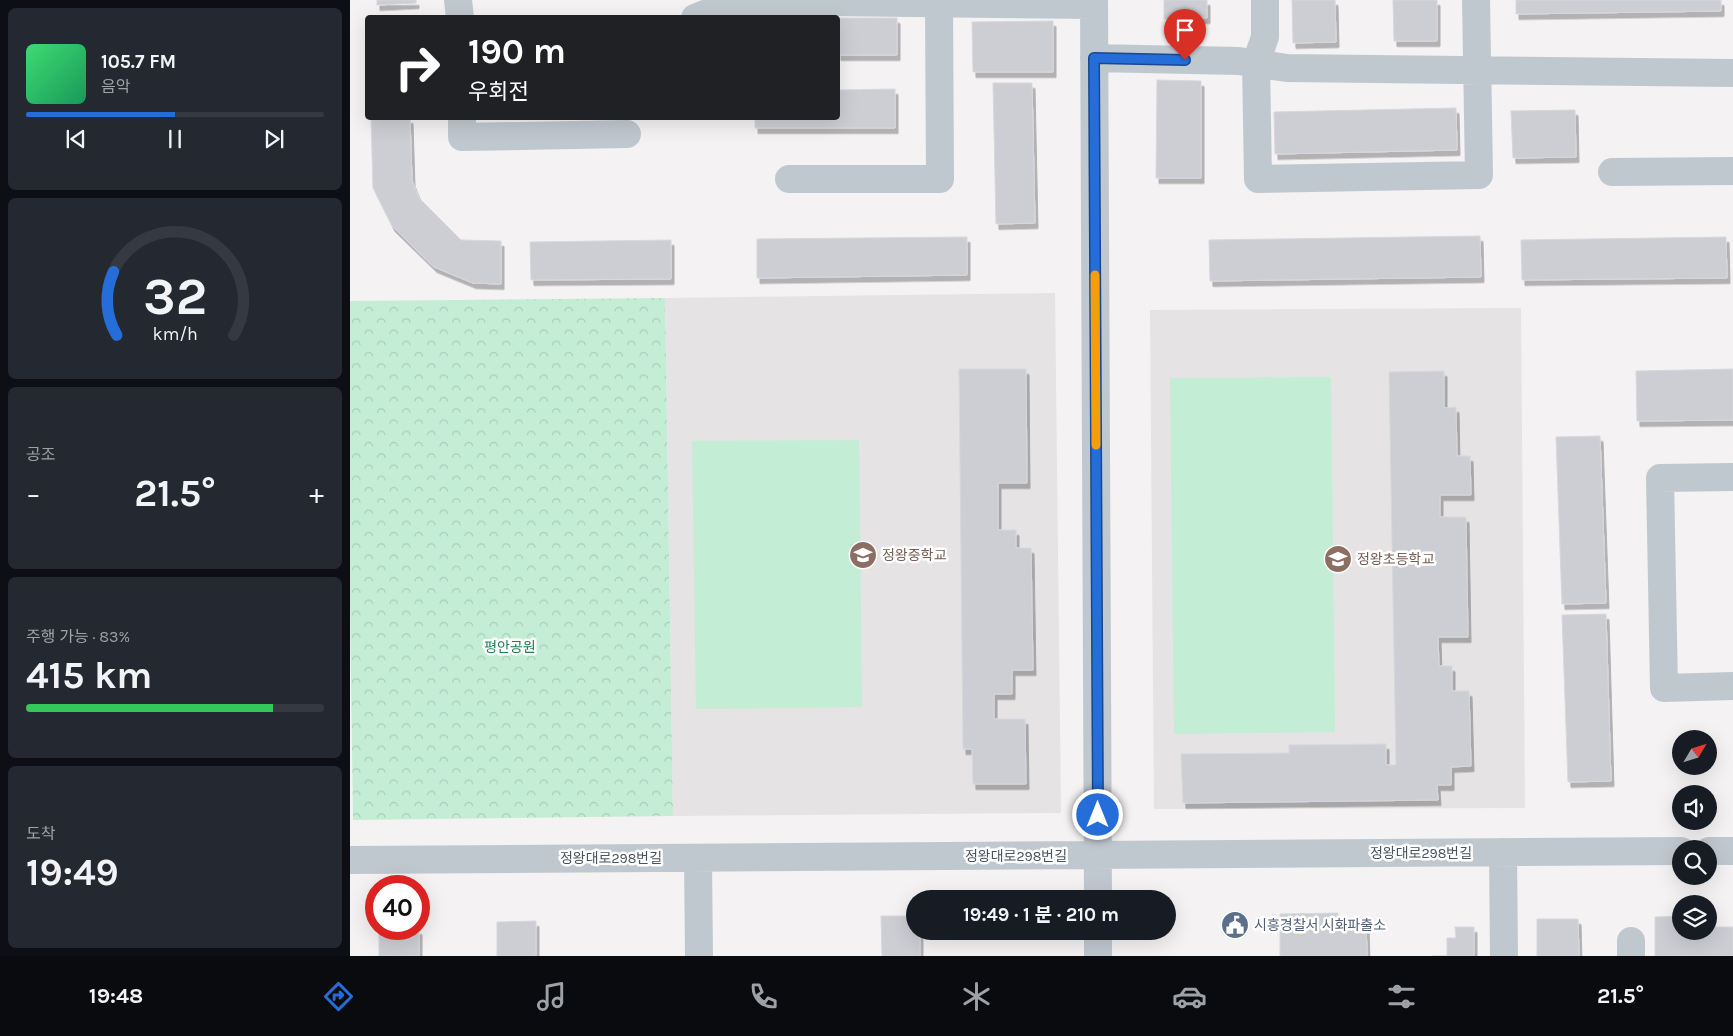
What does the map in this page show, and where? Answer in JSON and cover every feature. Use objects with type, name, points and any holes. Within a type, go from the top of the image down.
[{"type":"street","points":[[458,0],[460,15]]},
{"type":"street","points":[[702,15],[736,0],[1094,3],[1098,890]]},
{"type":"street","points":[[1265,0],[1266,37],[1256,63],[1258,179],[1479,175],[1476,0]]},
{"type":"street","points":[[789,179],[940,179],[933,2]]},
{"type":"street","points":[[1094,58],[1239,60],[1287,68],[1733,73]]},
{"type":"street","points":[[462,120],[462,137],[627,134]]},
{"type":"street","points":[[1612,172],[1733,171]]},
{"type":"street","points":[[1733,477],[1660,478],[1664,688],[1733,686]]},
{"type":"street","name":"정왕대로298번길","points":[[350,860],[1672,851]]},
{"type":"street","points":[[1717,851],[1733,851]]},
{"type":"street","points":[[1503,852],[1504,956]]},
{"type":"street","points":[[698,858],[699,956]]},
{"type":"street","points":[[1098,940],[1098,956]]},
{"type":"shaded area","name":"정왕중학교","points":[[1055,293],[1061,813],[673,816],[665,298]]},
{"type":"shaded area","name":"정왕초등학교","points":[[1521,308],[1525,808],[1154,809],[1150,310]]},
{"type":"green space","name":"평안공원","points":[[665,298],[673,816],[353,820],[350,601],[350,301]]},
{"type":"green space","points":[[1331,377],[1335,732],[1174,734],[1170,378]]},
{"type":"green space","points":[[859,440],[862,707],[696,709],[692,441]]},
{"type":"building","points":[[377,0],[416,0],[416,3],[377,5]]},
{"type":"building","points":[[1164,0],[1207,0],[1207,18],[1164,19]]},
{"type":"building","points":[[1292,0],[1335,0],[1336,42],[1293,43]]},
{"type":"building","points":[[1393,0],[1437,0],[1437,41],[1394,41]]},
{"type":"building","points":[[1516,0],[1721,0],[1721,11],[1516,14]]},
{"type":"building","points":[[840,18],[897,18],[897,55],[840,55]]},
{"type":"building","points":[[1053,21],[1053,72],[973,72],[972,22]]},
{"type":"building","points":[[1157,80],[1201,81],[1201,178],[1156,178]]},
{"type":"building","points":[[993,83],[1032,83],[1035,223],[996,224]]},
{"type":"building","points":[[895,89],[895,128],[755,128],[755,120],[840,120],[840,90]]},
{"type":"building","points":[[1456,108],[1457,150],[1275,154],[1274,112]]},
{"type":"building","points":[[1575,110],[1576,157],[1513,158],[1511,111]]},
{"type":"building","points":[[371,120],[410,120],[412,181],[419,198],[461,240],[501,241],[501,284],[473,283],[434,267],[392,226],[373,188]]},
{"type":"building","points":[[1480,236],[1481,277],[1210,281],[1209,240]]},
{"type":"building","points":[[967,237],[967,275],[757,278],[757,239]]},
{"type":"building","points":[[1726,237],[1727,278],[1522,280],[1521,240]]},
{"type":"building","points":[[671,240],[671,279],[531,280],[530,242]]},
{"type":"building","points":[[959,369],[1026,369],[1027,483],[998,483],[998,530],[1016,530],[1016,548],[1031,548],[1033,670],[1012,670],[1012,694],[994,694],[994,719],[1025,719],[1026,784],[973,784],[972,749],[963,749]]},
{"type":"building","points":[[1733,369],[1733,420],[1637,421],[1636,371]]},
{"type":"building","points":[[1444,371],[1444,408],[1456,407],[1457,456],[1470,456],[1471,495],[1440,495],[1440,517],[1466,517],[1468,637],[1438,637],[1439,666],[1452,666],[1452,691],[1469,691],[1471,766],[1451,767],[1451,785],[1437,785],[1438,800],[1183,803],[1181,754],[1289,753],[1289,745],[1386,744],[1386,765],[1396,765],[1389,372]]},
{"type":"building","points":[[1600,436],[1606,603],[1562,604],[1556,437]]},
{"type":"building","points":[[1606,614],[1611,781],[1568,782],[1562,615]]},
{"type":"building","points":[[1338,913],[1338,923],[1366,922],[1367,956],[1280,956],[1280,914]]},
{"type":"building","points":[[881,916],[906,916],[906,940],[920,940],[920,956],[882,956]]},
{"type":"building","points":[[1672,916],[1672,940],[1717,940],[1717,927],[1733,927],[1733,956],[1655,956],[1655,917]]},
{"type":"building","points":[[1537,919],[1578,919],[1579,956],[1537,956]]},
{"type":"building","points":[[536,921],[536,956],[497,956],[497,922]]},
{"type":"building","points":[[1455,927],[1474,927],[1474,956],[1447,956],[1447,938],[1456,938]]},
{"type":"building","points":[[379,940],[419,940],[419,956],[379,956]]},
{"type":"slow traffic","points":[[1095,275],[1096,445]]},
{"type":"place","name":"정왕중학교","points":[[863,555]]},
{"type":"place","name":"정왕초등학교","points":[[1338,559]]},
{"type":"place","name":"시흥경찰서 시화파출소","points":[[1235,925]]},
{"type":"route","points":[[1098,815],[1094,58],[1185,60]]}]
